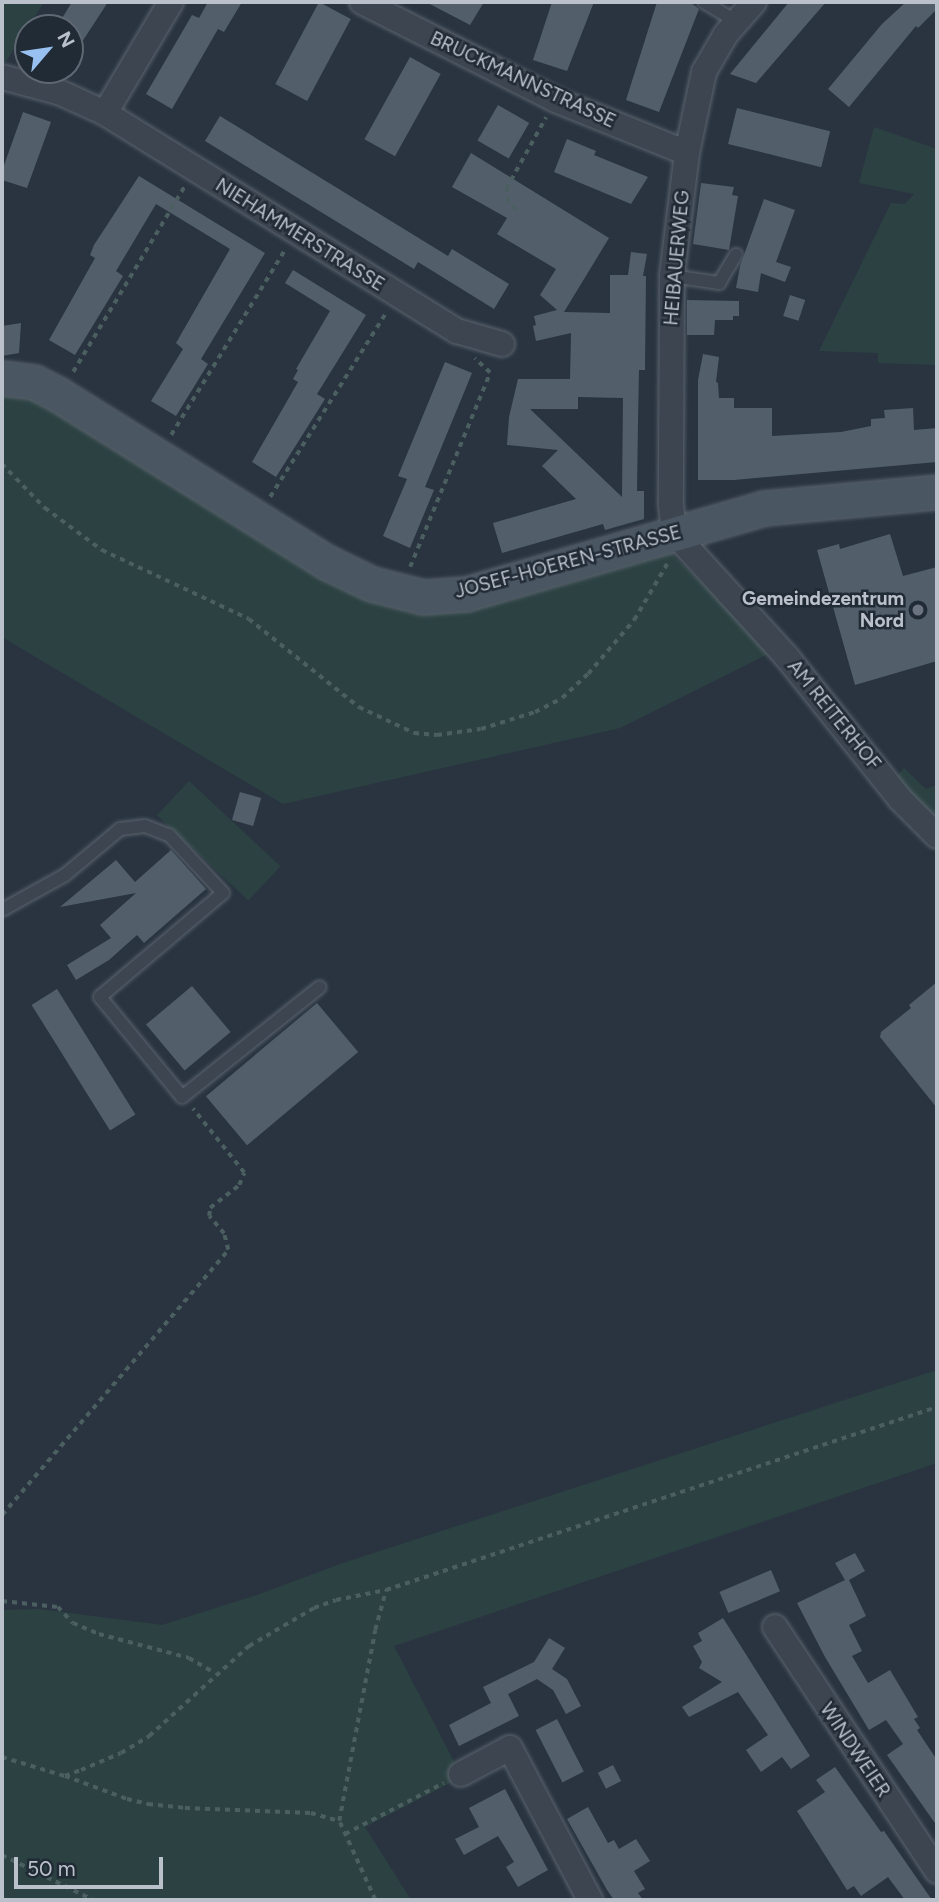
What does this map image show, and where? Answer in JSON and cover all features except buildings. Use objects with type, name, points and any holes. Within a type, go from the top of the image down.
[{"type":"street","points":[[105,113],[171,2]]},
{"type":"street","name":"BRUCKMANNSTRASSE","points":[[362,2],[556,100],[687,153]]},
{"type":"street","name":"HEIBAUERWEG","points":[[674,533],[671,505],[672,276],[687,153],[704,72],[712,54],[754,2]]},
{"type":"street","name":"NIEHAMMERSTRASSE","points":[[2,77],[61,93],[105,113],[457,331],[502,344]]},
{"type":"street","name":"JOSEF-HOEREN-STRASSE","points":[[2,378],[34,382],[59,395],[326,562],[372,584],[423,597],[466,594],[764,508],[937,492]]},
{"type":"street","name":"AM REITERHOF","points":[[674,533],[786,656],[900,799],[937,836]]},
{"type":"street","name":"WINDWEIER","points":[[775,1628],[937,1871]]},
{"type":"street","points":[[461,1774],[510,1748],[590,1900]]},
{"type":"lane","points":[[704,2],[737,22]]},
{"type":"lane","points":[[672,276],[719,284],[736,255]]},
{"type":"lane","points":[[2,910],[65,875],[120,829],[145,826],[169,835],[223,893],[100,997],[182,1097],[320,986]]},
{"type":"path","points":[[516,210],[509,202],[506,189],[556,100]]},
{"type":"path","points":[[59,395],[195,170]]},
{"type":"path","points":[[157,457],[296,231]]},
{"type":"path","points":[[257,519],[397,294]]},
{"type":"path","points":[[400,591],[490,373],[479,366],[457,331]]},
{"type":"path","points":[[2,464],[45,508],[102,550],[249,619],[359,707],[414,733],[437,735],[481,729],[535,712],[562,698],[588,674],[634,620],[667,565],[674,533]]},
{"type":"path","points":[[2,1515],[228,1250],[224,1234],[209,1216],[210,1208],[239,1185],[244,1173],[182,1097]]},
{"type":"path","points":[[65,1776],[121,1753],[149,1736],[215,1673],[249,1646],[314,1608],[336,1600],[386,1590],[937,1407]]},
{"type":"path","points":[[376,1900],[339,1821],[375,1630],[386,1590]]},
{"type":"path","points":[[2,1601],[58,1607],[73,1623],[99,1634],[189,1658],[215,1673]]},
{"type":"path","points":[[2,1757],[148,1804],[311,1813],[339,1821]]},
{"type":"path","points":[[344,1834],[461,1774]]},
{"type":"path","points":[[2,1855],[93,1900]]},
{"type":"green space","points":[[2,2],[44,2],[36,14],[14,14],[14,49],[5,63],[2,62]]},
{"type":"green space","points":[[874,127],[937,149],[937,365],[878,363],[878,353],[819,351],[891,203],[905,204],[914,194],[859,183]]},
{"type":"green space","points":[[2,390],[20,390],[369,599],[666,548],[772,652],[620,728],[283,804],[2,637]]},
{"type":"green space","points":[[904,768],[926,789],[937,785],[937,825],[894,780]]},
{"type":"green space","points":[[189,781],[280,866],[248,901],[157,815]]},
{"type":"green space","points":[[937,1370],[937,1463],[394,1646],[462,1777],[365,1827],[411,1900],[2,1900],[2,1610],[39,1609],[162,1625],[257,1595],[343,1563]]},
{"type":"place","name":"Gemeindezentrum Nord","points":[[918,610]]}]
